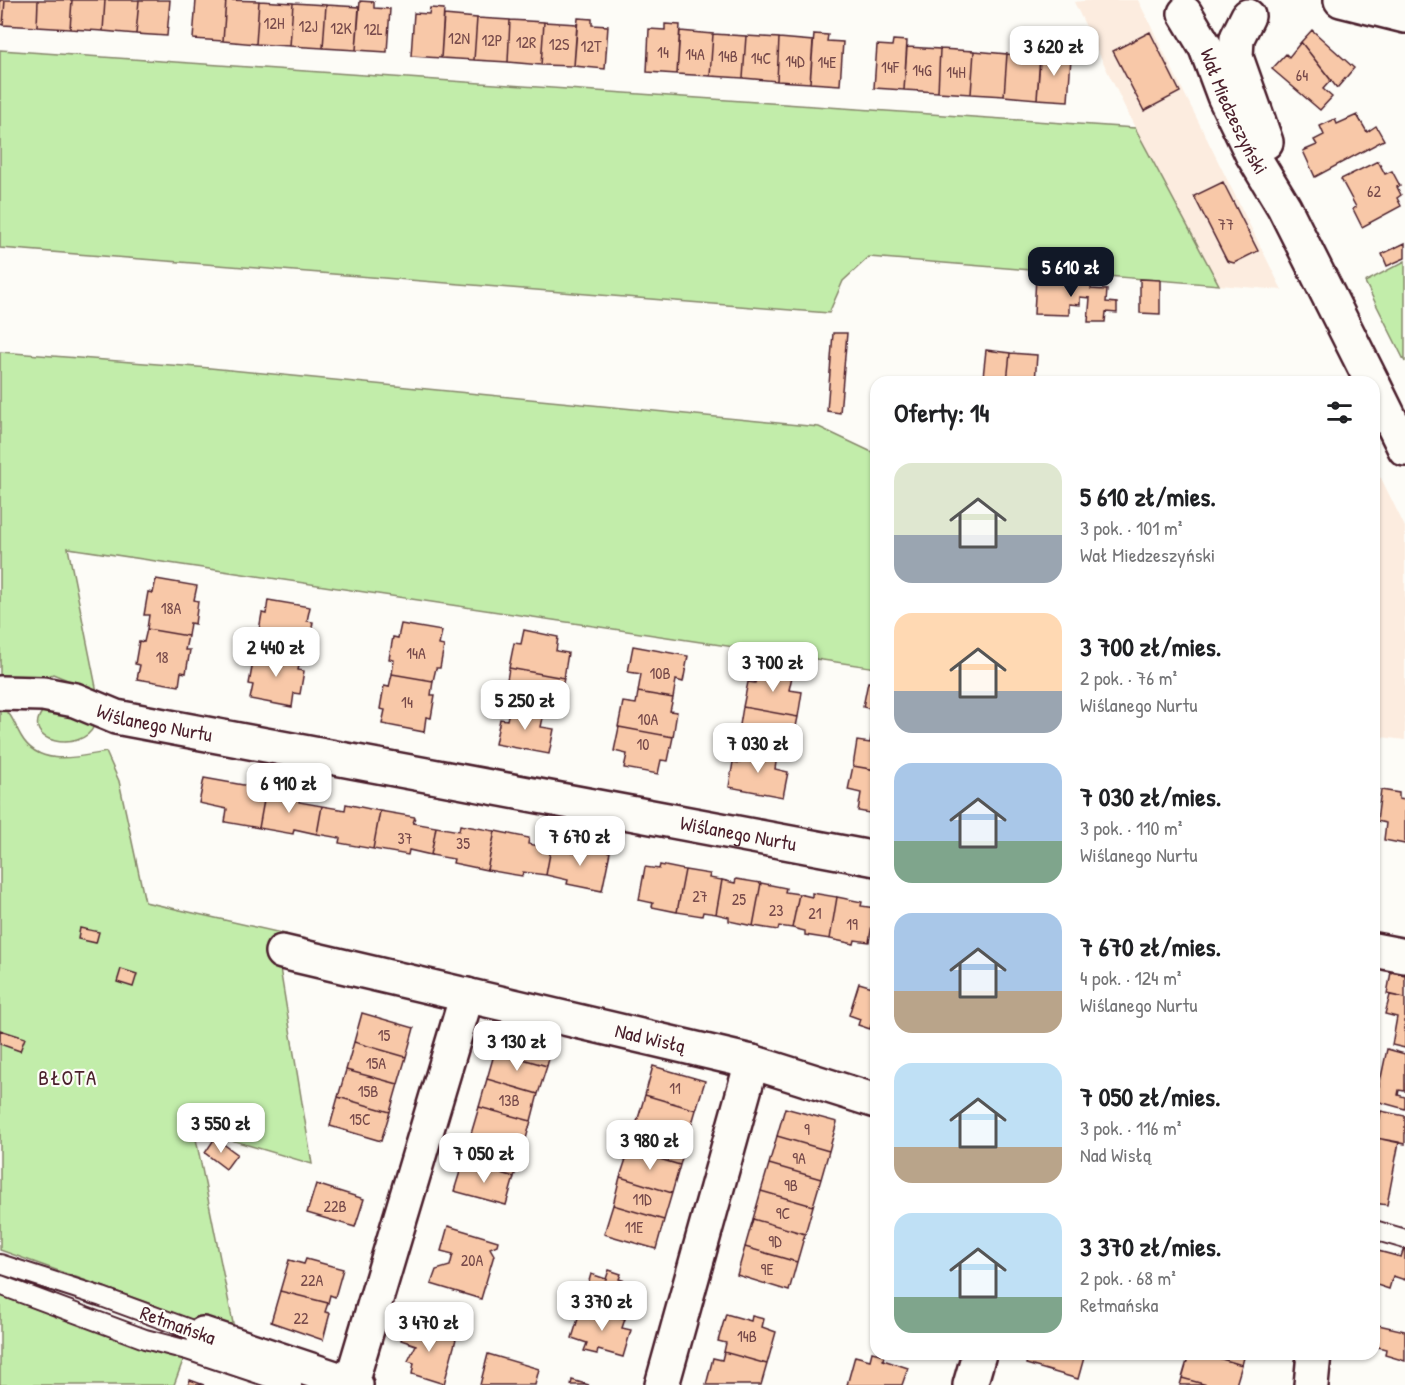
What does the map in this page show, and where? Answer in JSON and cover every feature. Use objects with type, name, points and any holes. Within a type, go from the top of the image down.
[{"type":"street","points":[[1341,0],[1405,16]]},
{"type":"street","points":[[1397,0],[1405,4]]},
{"type":"street","points":[[1181,7],[1200,24],[1216,29],[1237,24],[1256,6]]},
{"type":"street","name":"Wał Miedzeszyński","points":[[1256,6],[1237,38],[1236,57],[1268,148],[1284,207]]},
{"type":"street","name":"Wał Miedzeszyński","points":[[1181,7],[1206,48],[1224,96],[1252,154],[1284,207],[1369,376]]},
{"type":"street","name":"Wał Miedzeszyński","points":[[1380,398],[1405,449]]},
{"type":"street","name":"Wiślanego Nurtu","points":[[0,693],[57,696],[90,705],[116,717],[870,858]]},
{"type":"street","name":"Nad Wisłą","points":[[282,952],[752,1062],[870,1099]]},
{"type":"street","points":[[1380,952],[1405,956]]},
{"type":"street","points":[[354,1384],[467,995]]},
{"type":"street","points":[[662,1385],[752,1062]]},
{"type":"street","name":"Retmańska","points":[[203,1334],[354,1384]]},
{"type":"street","points":[[970,1385],[977,1360]]},
{"type":"street","points":[[1311,1385],[1313,1360]]},
{"type":"lane","points":[[1380,1232],[1405,1239]]},
{"type":"lane","name":"Retmańska","points":[[0,1264],[102,1297],[203,1334]]},
{"type":"lane","points":[[0,1285],[145,1339],[187,1350],[292,1385]]},
{"type":"shaded area","points":[[1138,0],[1282,290],[1219,285],[1135,128],[1074,2]]},
{"type":"shaded area","points":[[1380,478],[1405,527],[1405,740],[1380,737]]},
{"type":"green space","points":[[0,50],[1135,128],[1219,285],[869,257],[843,281],[829,313],[0,248]]},
{"type":"green space","points":[[1405,261],[1405,362],[1365,282]]},
{"type":"green space","points":[[0,352],[210,368],[819,427],[870,451],[870,667],[68,548],[97,692],[53,674],[43,678],[0,675]]},
{"type":"green space","points":[[0,706],[10,715],[29,746],[38,753],[71,758],[106,752],[119,781],[145,902],[286,934],[279,962],[312,1164],[194,1129],[234,1328],[210,1319],[206,1326],[0,1250]]},
{"type":"green space","points":[[44,709],[91,718],[94,726],[87,735],[77,740],[54,741],[45,737],[39,730],[38,721]]},
{"type":"green space","points":[[0,1295],[185,1355],[174,1385],[0,1385]]},
{"type":"building","points":[[0,0],[5,0],[3,25],[0,24]]},
{"type":"building","points":[[5,0],[38,0],[37,27],[3,25]]},
{"type":"building","points":[[38,0],[72,0],[70,29],[37,27]]},
{"type":"building","points":[[72,0],[105,0],[103,31],[70,29]]},
{"type":"building","points":[[105,0],[139,0],[136,34],[103,31]]},
{"type":"building","points":[[139,0],[170,0],[167,36],[136,34]]},
{"type":"building","points":[[196,0],[226,0],[223,41],[193,39]]},
{"type":"building","points":[[226,0],[259,1],[256,44],[223,41]]},
{"type":"building","points":[[259,1],[293,3],[290,46],[256,44]]},
{"type":"building","points":[[360,1],[374,2],[374,8],[390,9],[387,52],[356,50]]},
{"type":"building","points":[[293,3],[326,5],[323,48],[290,46]]},
{"type":"building","points":[[326,5],[359,7],[356,50],[323,48]]},
{"type":"building","points":[[430,8],[444,9],[441,58],[411,56],[414,13],[429,14]]},
{"type":"building","points":[[444,15],[477,18],[474,60],[441,58]]},
{"type":"building","points":[[477,18],[510,20],[508,62],[474,60]]},
{"type":"building","points":[[578,18],[592,19],[592,25],[608,26],[605,69],[574,66]]},
{"type":"building","points":[[510,20],[544,22],[541,65],[508,62]]},
{"type":"building","points":[[544,22],[577,24],[574,66],[541,65]]},
{"type":"building","points":[[665,24],[680,25],[677,74],[647,72],[649,29],[665,30]]},
{"type":"building","points":[[1312,30],[1354,68],[1337,88],[1301,42]]},
{"type":"building","points":[[680,31],[713,34],[710,76],[677,74]]},
{"type":"building","points":[[1150,32],[1180,92],[1144,111],[1113,51]]},
{"type":"building","points":[[713,34],[746,36],[743,78],[710,76]]},
{"type":"building","points":[[814,34],[828,35],[827,41],[843,42],[840,85],[810,83]]},
{"type":"building","points":[[746,36],[779,38],[777,81],[743,78]]},
{"type":"building","points":[[779,38],[813,41],[810,83],[777,81]]},
{"type":"building","points":[[893,40],[907,41],[904,90],[874,88],[877,45],[892,46]]},
{"type":"building","points":[[1301,42],[1331,80],[1323,89],[1332,97],[1320,110],[1272,69],[1286,54],[1289,57]]},
{"type":"building","points":[[907,47],[940,49],[938,92],[904,90]]},
{"type":"building","points":[[940,49],[974,51],[971,94],[938,92]]},
{"type":"building","points":[[1041,49],[1055,51],[1055,57],[1071,58],[1068,101],[1037,99]]},
{"type":"building","points":[[974,51],[1007,54],[1004,96],[971,94]]},
{"type":"building","points":[[1007,54],[1040,56],[1037,99],[1004,96]]},
{"type":"building","points":[[1357,115],[1367,132],[1376,126],[1384,140],[1315,177],[1303,151],[1317,145],[1314,140],[1324,135],[1320,126],[1335,119],[1337,124]]},
{"type":"building","points":[[1378,161],[1385,174],[1392,171],[1400,186],[1397,187],[1401,195],[1397,198],[1401,206],[1362,227],[1353,209],[1356,207],[1341,179]]},
{"type":"building","points":[[1223,182],[1258,251],[1234,263],[1227,261],[1194,196]]},
{"type":"building","points":[[1405,243],[1405,258],[1387,266],[1382,254]]},
{"type":"building","points":[[1036,277],[1091,281],[1091,289],[1107,290],[1106,302],[1117,303],[1117,313],[1106,312],[1105,322],[1088,322],[1090,298],[1080,297],[1080,305],[1069,304],[1069,315],[1034,314]]},
{"type":"building","points":[[1140,279],[1160,280],[1160,314],[1140,313]]},
{"type":"building","points":[[833,333],[847,333],[840,413],[827,411]]},
{"type":"building","points":[[986,350],[1010,353],[1008,376],[983,376]]},
{"type":"building","points":[[1010,353],[1037,355],[1035,376],[1008,376]]},
{"type":"building","points":[[156,579],[197,586],[194,600],[198,601],[195,624],[190,623],[188,636],[147,629],[149,615],[144,615],[148,592],[153,593]]},
{"type":"building","points":[[268,600],[310,607],[307,621],[313,622],[309,645],[303,644],[301,657],[259,649],[262,636],[258,636],[262,613],[266,614]]},
{"type":"building","points":[[401,624],[442,631],[439,645],[444,646],[440,668],[436,668],[433,681],[392,674],[394,660],[389,659],[393,637],[398,638]]},
{"type":"building","points":[[147,629],[188,636],[185,650],[190,650],[186,673],[181,672],[179,686],[137,679],[140,665],[135,664],[139,641],[144,642]]},
{"type":"building","points":[[524,630],[558,637],[556,651],[568,653],[564,678],[509,668],[514,643],[521,644]]},
{"type":"building","points":[[633,646],[688,656],[683,682],[676,680],[673,698],[638,692],[641,674],[628,672]]},
{"type":"building","points":[[259,649],[301,657],[298,670],[304,671],[300,694],[294,693],[292,707],[250,699],[253,685],[249,684],[253,662],[257,663]]},
{"type":"building","points":[[758,666],[793,672],[789,690],[802,692],[798,717],[743,707],[748,682],[755,683]]},
{"type":"building","points":[[509,668],[564,678],[559,702],[546,700],[544,713],[510,707],[512,693],[505,692]]},
{"type":"building","points":[[392,674],[433,681],[431,695],[435,695],[431,718],[426,717],[424,732],[382,724],[385,710],[380,709],[384,686],[389,687]]},
{"type":"building","points":[[868,682],[870,682],[870,709],[863,707]]},
{"type":"building","points":[[638,692],[673,698],[670,711],[677,712],[673,737],[618,727],[623,702],[636,704]]},
{"type":"building","points":[[510,707],[544,713],[541,727],[554,729],[549,754],[495,744],[500,719],[507,720]]},
{"type":"building","points":[[743,707],[798,717],[793,741],[780,739],[777,756],[743,750],[746,733],[739,731]]},
{"type":"building","points":[[619,727],[673,737],[668,761],[661,760],[658,774],[624,768],[627,754],[614,751]]},
{"type":"building","points":[[857,741],[870,743],[870,769],[853,766]]},
{"type":"building","points":[[743,750],[777,756],[775,769],[788,772],[783,797],[729,787],[733,762],[740,763]]},
{"type":"building","points":[[853,766],[870,769],[870,813],[858,811],[861,793],[848,790]]},
{"type":"building","points":[[204,778],[266,789],[259,828],[225,822],[227,809],[199,803]]},
{"type":"building","points":[[266,789],[300,796],[299,802],[322,806],[317,834],[294,829],[293,834],[259,828]]},
{"type":"building","points":[[1381,790],[1399,793],[1399,799],[1405,800],[1405,844],[1384,840],[1386,823],[1380,822]]},
{"type":"building","points":[[346,804],[380,811],[373,849],[339,843],[340,838],[317,834],[322,806],[345,810]]},
{"type":"building","points":[[380,811],[415,817],[413,823],[436,827],[431,855],[409,850],[408,855],[373,849]]},
{"type":"building","points":[[460,825],[495,831],[487,870],[453,863],[454,859],[431,855],[436,827],[459,831]]},
{"type":"building","points":[[495,831],[529,838],[528,844],[551,848],[546,875],[523,872],[522,876],[487,870]]},
{"type":"building","points":[[574,846],[610,852],[602,891],[567,884],[568,880],[546,875],[551,848],[573,852]]},
{"type":"building","points":[[660,865],[685,870],[677,912],[652,907],[653,903],[639,900],[645,867],[659,869]]},
{"type":"building","points":[[685,870],[710,874],[709,878],[722,880],[716,914],[703,912],[702,916],[677,912]]},
{"type":"building","points":[[736,879],[761,883],[753,926],[729,921],[729,917],[716,914],[722,880],[735,883]]},
{"type":"building","points":[[761,883],[786,888],[785,892],[799,894],[792,928],[779,926],[778,930],[753,926]]},
{"type":"building","points":[[812,893],[837,897],[830,939],[805,935],[805,931],[792,928],[799,894],[812,897]]},
{"type":"building","points":[[837,897],[862,902],[861,906],[870,907],[869,942],[855,940],[854,944],[830,939]]},
{"type":"building","points":[[80,928],[99,932],[96,943],[78,939]]},
{"type":"building","points":[[121,969],[137,974],[133,987],[117,982]]},
{"type":"building","points":[[1391,972],[1405,975],[1405,998],[1387,994]]},
{"type":"building","points":[[859,983],[870,986],[870,1029],[858,1025],[860,1019],[849,1015]]},
{"type":"building","points":[[1390,995],[1405,998],[1405,1048],[1392,1045],[1397,1017],[1385,1014]]},
{"type":"building","points":[[362,1013],[414,1028],[406,1057],[354,1042]]},
{"type":"building","points":[[503,1022],[555,1037],[547,1066],[495,1051]]},
{"type":"building","points":[[0,1030],[25,1038],[20,1051],[0,1044]]},
{"type":"building","points":[[354,1042],[406,1057],[398,1084],[346,1070]]},
{"type":"building","points":[[1387,1049],[1405,1054],[1405,1091],[1399,1090],[1398,1095],[1405,1097],[1405,1109],[1380,1102],[1380,1082]]},
{"type":"building","points":[[495,1051],[547,1066],[538,1094],[487,1079]]},
{"type":"building","points":[[653,1066],[705,1081],[696,1110],[645,1095]]},
{"type":"building","points":[[346,1070],[398,1084],[390,1112],[338,1097]]},
{"type":"building","points":[[487,1079],[538,1094],[531,1121],[479,1107]]},
{"type":"building","points":[[645,1095],[696,1110],[688,1137],[637,1122]]},
{"type":"building","points":[[338,1097],[390,1112],[381,1141],[330,1126]]},
{"type":"building","points":[[479,1107],[531,1121],[523,1149],[471,1134]]},
{"type":"building","points":[[785,1108],[837,1122],[829,1151],[777,1136]]},
{"type":"building","points":[[1381,1111],[1405,1116],[1405,1144],[1380,1139]]},
{"type":"building","points":[[637,1122],[688,1137],[680,1165],[629,1150]]},
{"type":"building","points":[[471,1134],[523,1149],[514,1177],[463,1162]]},
{"type":"building","points":[[777,1136],[829,1151],[821,1179],[769,1164]]},
{"type":"building","points":[[215,1138],[237,1154],[226,1169],[205,1153]]},
{"type":"building","points":[[1380,1139],[1399,1142],[1387,1205],[1380,1204]]},
{"type":"building","points":[[629,1150],[680,1165],[672,1193],[620,1177]]},
{"type":"building","points":[[463,1162],[514,1177],[506,1205],[454,1191]]},
{"type":"building","points":[[769,1164],[821,1179],[813,1206],[761,1191]]},
{"type":"building","points":[[620,1177],[672,1193],[664,1220],[613,1205]]},
{"type":"building","points":[[316,1184],[364,1199],[355,1227],[307,1213]]},
{"type":"building","points":[[761,1191],[813,1206],[805,1234],[753,1219]]},
{"type":"building","points":[[613,1205],[664,1220],[656,1249],[604,1234]]},
{"type":"building","points":[[753,1219],[805,1234],[797,1262],[745,1247]]},
{"type":"building","points":[[448,1226],[498,1241],[497,1245],[490,1248],[494,1255],[481,1299],[431,1284],[436,1270],[450,1266],[453,1254],[441,1251]]},
{"type":"building","points":[[1405,1245],[1405,1280],[1393,1276],[1389,1289],[1380,1286],[1380,1252],[1401,1257]]},
{"type":"building","points":[[745,1247],[797,1262],[789,1291],[737,1275]]},
{"type":"building","points":[[306,1259],[343,1269],[335,1297],[330,1295],[328,1303],[280,1291],[289,1260],[304,1264]]},
{"type":"building","points":[[609,1270],[621,1274],[619,1279],[644,1287],[636,1313],[627,1311],[625,1319],[582,1306],[591,1274],[606,1279]]},
{"type":"building","points":[[280,1291],[328,1303],[325,1312],[330,1313],[323,1340],[271,1322]]},
{"type":"building","points":[[582,1306],[625,1319],[622,1328],[631,1330],[623,1357],[598,1350],[597,1354],[584,1351],[587,1343],[572,1338]]},
{"type":"building","points":[[726,1314],[751,1321],[752,1316],[764,1319],[762,1327],[776,1332],[767,1364],[724,1352],[726,1343],[718,1341]]},
{"type":"building","points":[[405,1324],[456,1339],[444,1384],[412,1374],[414,1363],[408,1361],[416,1345],[401,1340]]},
{"type":"building","points":[[1380,1325],[1405,1331],[1405,1361],[1385,1355],[1386,1349],[1380,1348]]},
{"type":"building","points":[[724,1352],[767,1364],[761,1385],[706,1385],[713,1358],[722,1360]]},
{"type":"building","points":[[488,1354],[539,1369],[535,1385],[480,1385]]},
{"type":"building","points":[[855,1356],[870,1360],[883,1360],[908,1368],[902,1385],[847,1385]]},
{"type":"building","points":[[1027,1360],[1083,1360],[1078,1379],[1026,1364]]},
{"type":"building","points":[[1187,1360],[1225,1360],[1242,1365],[1236,1385],[1207,1385],[1182,1378]]},
{"type":"building","points":[[1225,1360],[1243,1360],[1242,1365]]},
{"type":"building","points":[[1182,1378],[1207,1385],[1180,1385]]},
{"type":"building","points":[[190,1380],[204,1385],[188,1385]]},
{"type":"building","points":[[572,1380],[589,1385],[571,1385]]},
{"type":"district","name":"BŁOTA","points":[[68,1078]]}]
